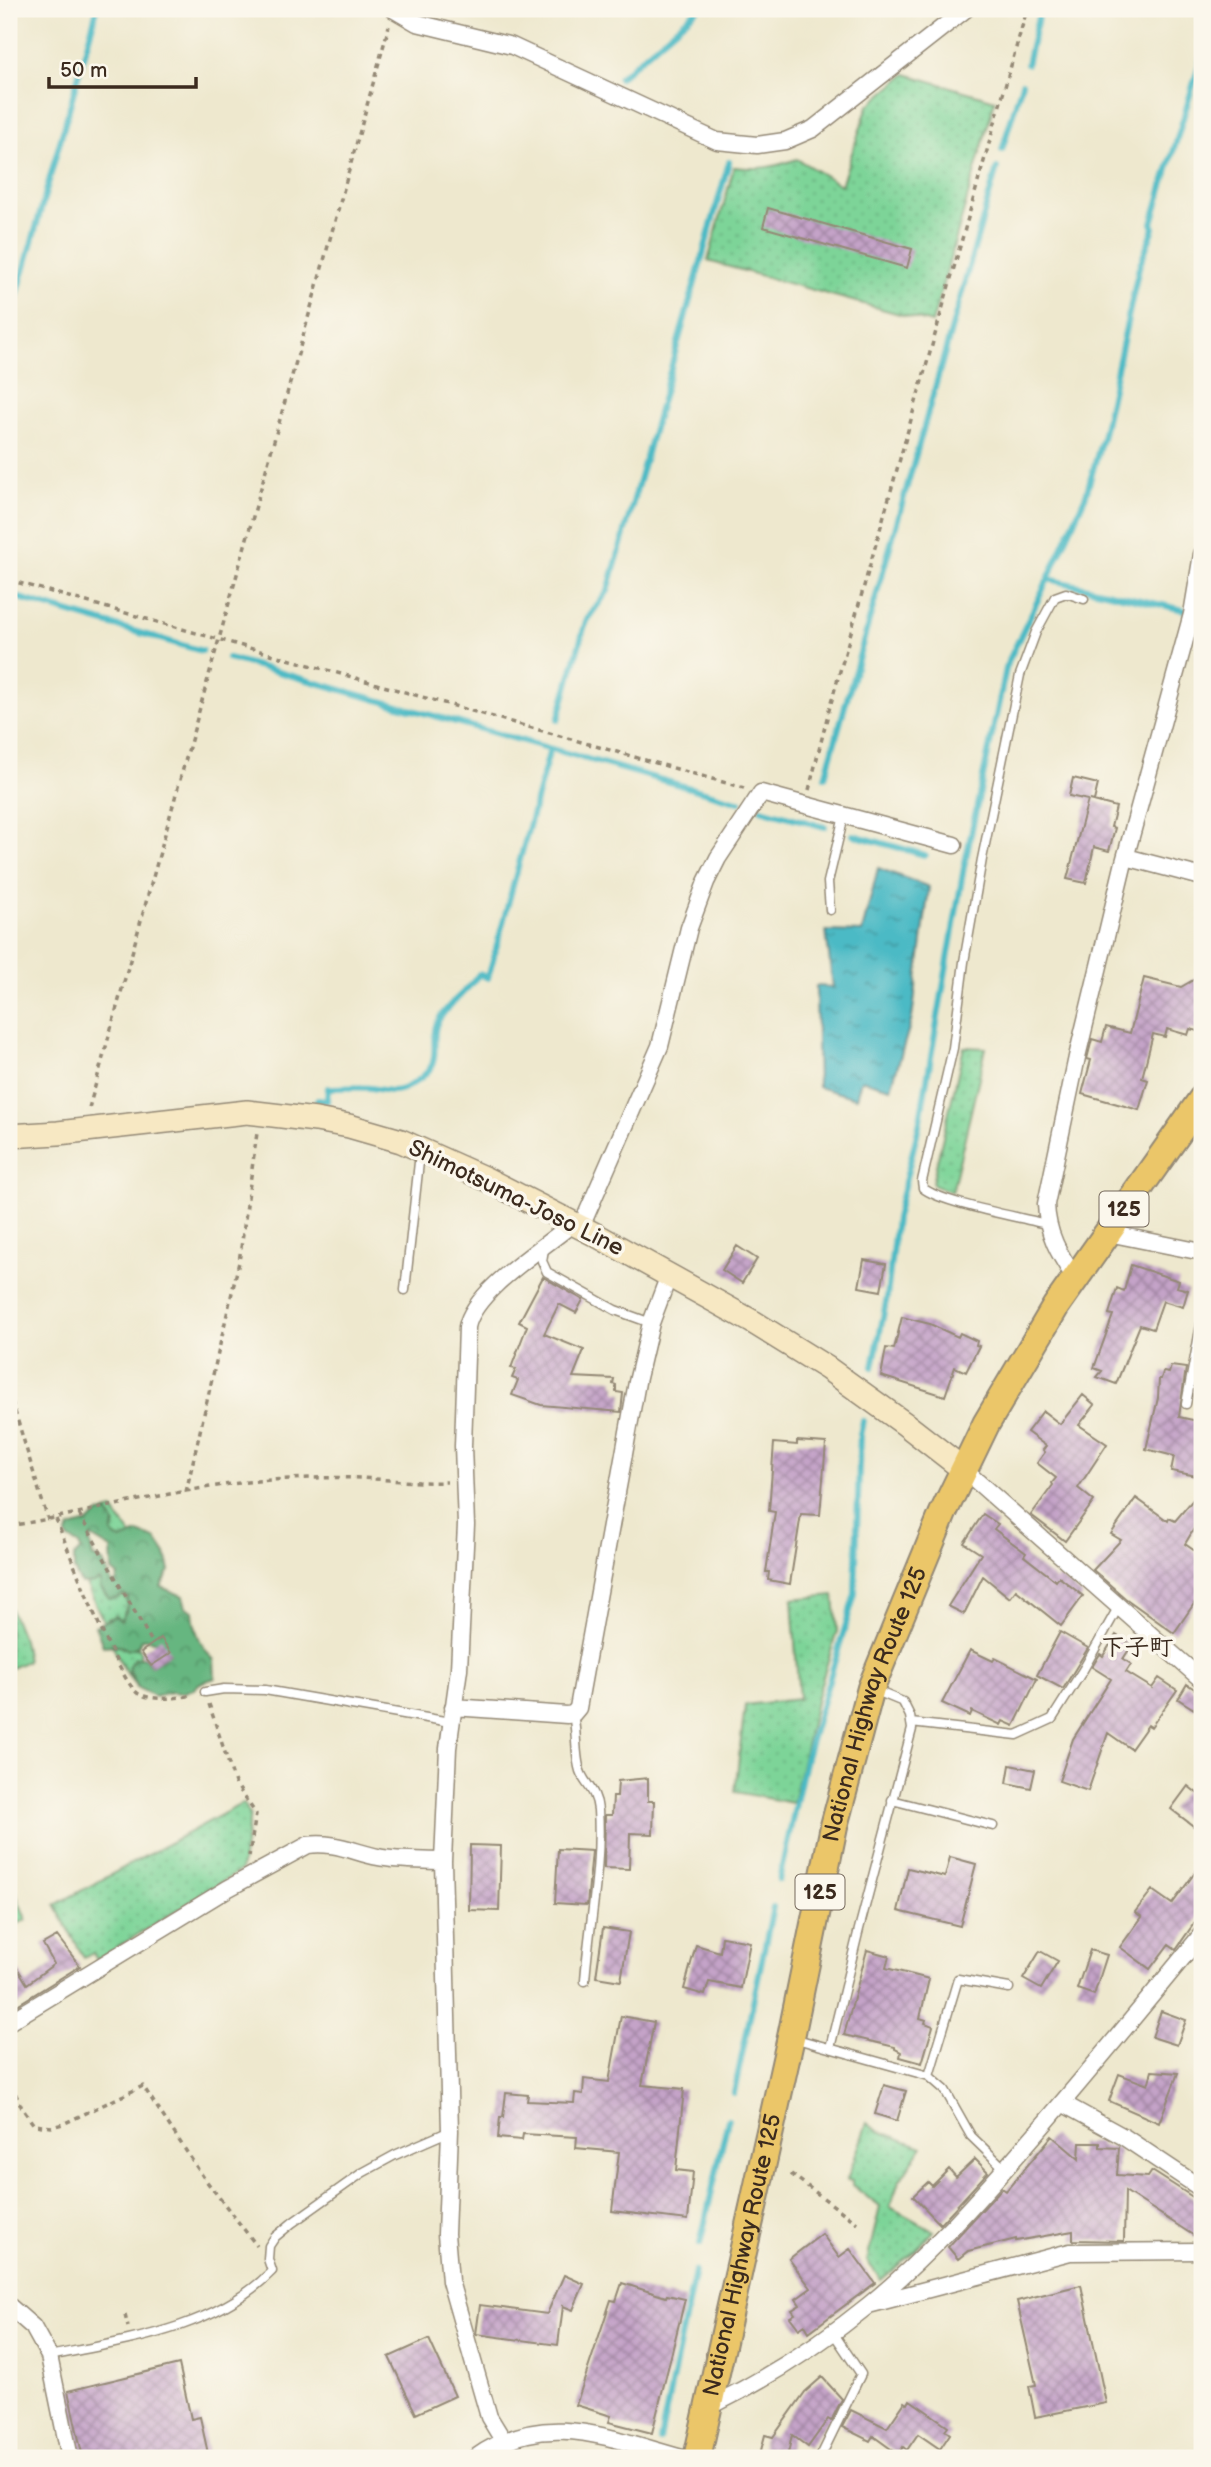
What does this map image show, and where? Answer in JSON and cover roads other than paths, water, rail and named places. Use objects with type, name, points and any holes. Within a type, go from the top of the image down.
[{"type":"highway","name":"National Highway Route 125","points":[[697,2458],[791,2037],[834,1826],[871,1688],[963,1469],[1022,1361],[1075,1278],[1202,1099]]},
{"type":"main road","name":"Shimotsuma-Joso Line","points":[[9,1136],[247,1112],[349,1126],[401,1141],[577,1225],[802,1351],[963,1469]]},
{"type":"street","points":[[393,9],[417,23],[513,46],[717,141],[757,145],[785,141],[813,129],[966,9]]},
{"type":"street","points":[[1075,1278],[1057,1252],[1046,1224],[1046,1204],[1077,1057],[1126,857],[1192,614],[1202,554]]},
{"type":"street","points":[[503,2440],[489,2417],[450,2281],[445,2207],[450,2131],[443,1861],[464,1582],[466,1525],[463,1446],[469,1317],[502,1279],[577,1225],[660,1046],[689,928],[706,882],[724,848],[761,793],[954,845]]},
{"type":"street","points":[[1126,857],[1202,877]]},
{"type":"street","points":[[1108,1233],[1202,1252]]},
{"type":"street","points":[[452,1715],[573,1714],[579,1708],[629,1420],[651,1323],[669,1275]]},
{"type":"street","points":[[963,1469],[1202,1681]]},
{"type":"street","points":[[9,2022],[298,1850],[319,1843],[380,1858],[443,1861]]},
{"type":"street","points":[[709,2407],[761,2379],[832,2331],[869,2304],[932,2248],[1062,2103],[1202,1934]]},
{"type":"street","points":[[1062,2103],[1125,2137],[1202,2189]]},
{"type":"street","points":[[869,2304],[1070,2252],[1202,2251]]},
{"type":"street","points":[[9,2306],[33,2327],[49,2356],[70,2458]]},
{"type":"street","points":[[475,2458],[503,2440],[532,2432],[578,2431],[682,2458]]},
{"type":"lane","points":[[1046,1224],[946,1199],[927,1192],[922,1181],[953,1048],[964,962],[982,859],[1020,674],[1036,632],[1055,597],[1066,593],[1084,599]]},
{"type":"lane","points":[[830,910],[828,882],[844,816]]},
{"type":"lane","points":[[405,1290],[421,1149]]},
{"type":"lane","points":[[545,1246],[541,1261],[547,1272],[615,1310],[651,1323]]},
{"type":"lane","points":[[1186,1404],[1202,1319]]},
{"type":"lane","points":[[911,1723],[1017,1735],[1052,1718],[1119,1606]]},
{"type":"lane","points":[[830,2048],[912,1729],[907,1707],[902,1702],[871,1688]]},
{"type":"lane","points":[[205,1692],[224,1689],[265,1690],[452,1715]]},
{"type":"lane","points":[[573,1714],[577,1730],[579,1769],[594,1790],[598,1812],[597,1854],[585,1980]]},
{"type":"lane","points":[[892,1800],[993,1826]]},
{"type":"lane","points":[[929,2076],[958,1979],[1009,1988]]},
{"type":"lane","points":[[791,2037],[929,2076],[945,2090],[971,2136],[1005,2169]]},
{"type":"lane","points":[[49,2356],[131,2339],[176,2326],[239,2299],[272,2272],[268,2259],[269,2246],[292,2223],[362,2173],[450,2131]]},
{"type":"lane","points":[[820,2458],[861,2374],[832,2331]]},
{"type":"water","points":[[878,868],[929,887],[912,1018],[891,1088],[861,1080],[856,1098],[818,1087],[816,986],[833,987],[826,931],[862,932]]},
{"type":"waterway","points":[[9,324],[97,9]]},
{"type":"waterway","points":[[619,78],[698,9]]},
{"type":"waterway","points":[[1027,64],[1040,9]]},
{"type":"waterway","points":[[873,1367],[887,1297],[896,1218],[919,1126],[964,867],[1007,664],[1086,495],[1102,438],[1139,267],[1154,228],[1152,223],[1202,55]]},
{"type":"waterway","points":[[1002,150],[1022,83]]},
{"type":"waterway","points":[[558,720],[586,621],[608,591],[729,162]]},
{"type":"waterway","points":[[825,777],[997,168]]},
{"type":"waterway","points":[[1048,579],[1184,610]]},
{"type":"waterway","points":[[9,595],[202,651]]},
{"type":"waterway","points":[[228,658],[740,802]]},
{"type":"waterway","points":[[317,1100],[327,1101],[328,1088],[398,1090],[415,1082],[432,1065],[435,1028],[441,1016],[479,974],[488,978],[550,749]]},
{"type":"waterway","points":[[761,809],[825,827]]},
{"type":"waterway","points":[[853,835],[925,855]]},
{"type":"waterway","points":[[779,1880],[806,1757],[855,1594],[860,1435],[863,1421]]},
{"type":"waterway","points":[[734,2093],[773,1907]]},
{"type":"waterway","points":[[700,2244],[728,2120]]},
{"type":"waterway","points":[[660,2440],[695,2271]]},
{"type":"district","name":"下子町","points":[[1137,1647]]}]
